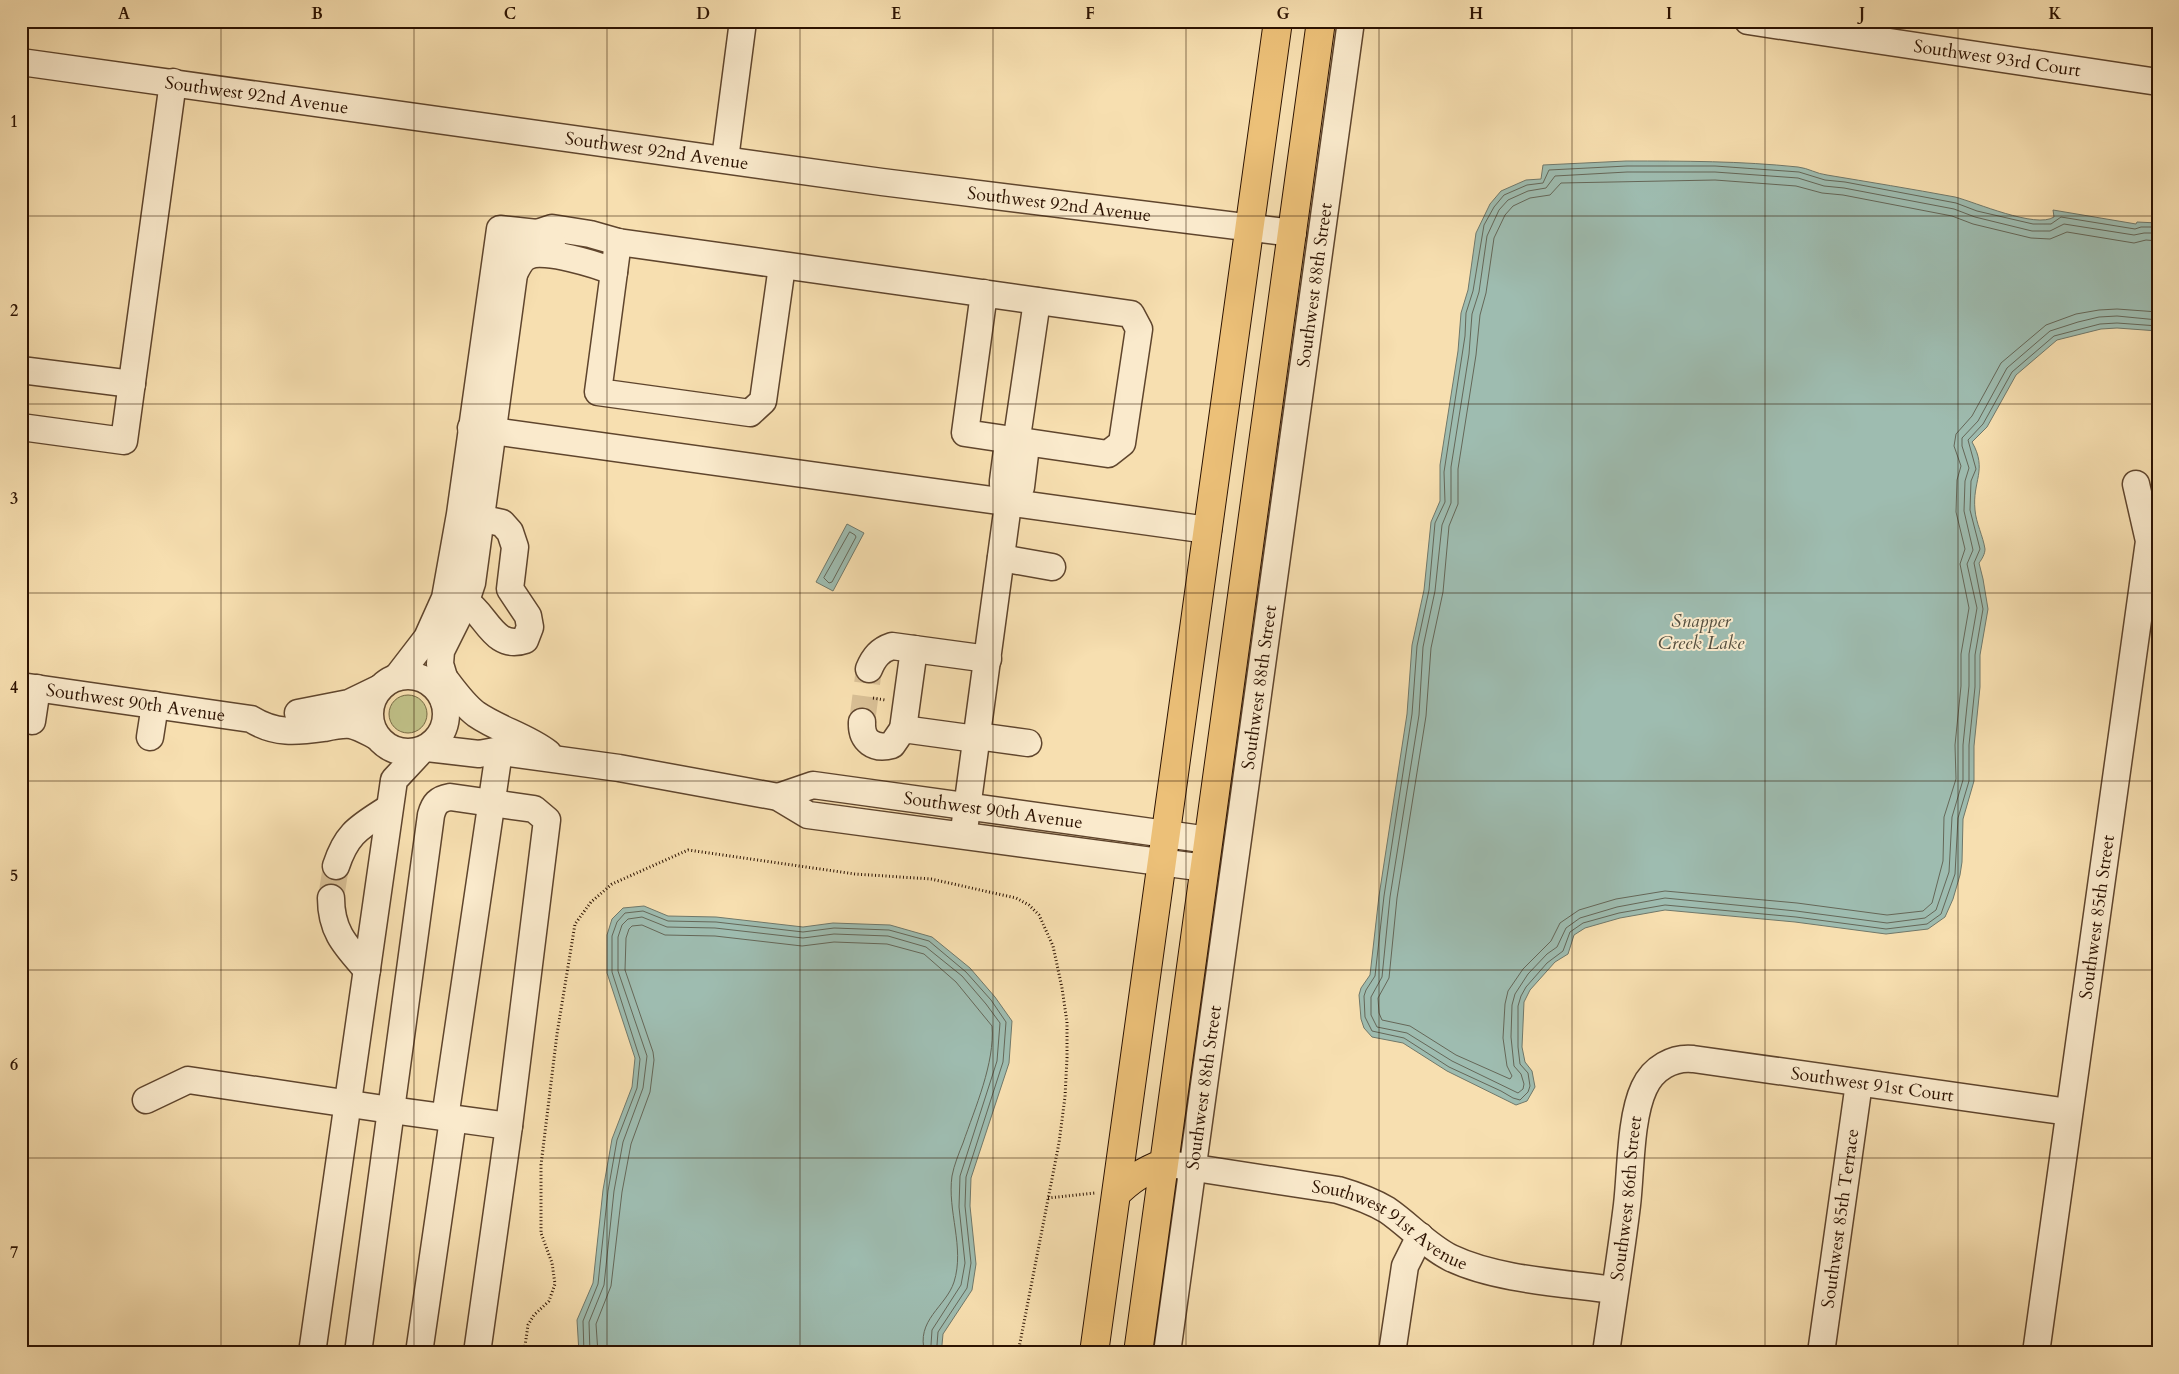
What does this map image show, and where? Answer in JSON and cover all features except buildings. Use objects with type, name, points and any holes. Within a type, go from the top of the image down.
[{"type":"main road","points":[[1094,1353],[1107,1193],[1162,862],[1278,21]]},
{"type":"main road","name":"Southwest 88th Street","points":[[1138,1353],[1321,21]]},
{"type":"main road","points":[[1107,1193],[1137,1175],[1164,1164]]},
{"type":"street","points":[[726,160],[743,21]]},
{"type":"street","name":"Southwest 88th Street","points":[[1167,1353],[1351,21]]},
{"type":"street","name":"Southwest 93rd Court","points":[[1748,21],[2158,82]]},
{"type":"street","name":"Southwest 92nd Avenue","points":[[21,62],[902,184],[1293,233]]},
{"type":"street","points":[[21,427],[124,441],[173,82]]},
{"type":"street","points":[[518,231],[549,242],[589,248],[618,242],[782,266],[984,293],[1131,314],[1139,330],[1122,444],[1108,454],[965,433],[984,293]]},
{"type":"street","points":[[482,430],[514,274],[513,256],[518,231]]},
{"type":"street","points":[[394,780],[389,771],[381,741],[371,725],[370,712],[373,699],[428,638],[455,600],[472,582],[471,516],[482,430],[518,231]]},
{"type":"street","points":[[618,242],[598,392],[750,413],[763,401],[782,266]]},
{"type":"street","points":[[514,274],[523,259],[535,254],[587,262],[614,272]]},
{"type":"street","points":[[963,836],[1009,500],[1003,485],[1007,450],[1017,442],[1037,301]]},
{"type":"street","points":[[21,370],[132,384]]},
{"type":"street","points":[[482,430],[1009,500],[1208,530]]},
{"type":"street","name":"Southwest 85th Street","points":[[2036,1353],[2149,542],[2136,484]]},
{"type":"street","points":[[455,600],[506,641],[516,643],[524,640],[530,627],[528,616],[510,589],[514,547],[510,532],[502,523],[471,516]]},
{"type":"street","points":[[1001,558],[1052,567]]},
{"type":"street","points":[[312,1353],[394,780],[441,734],[446,715],[440,664],[441,651],[455,600]]},
{"type":"street","points":[[869,669],[877,655],[884,649],[892,646],[988,659]]},
{"type":"street","points":[[862,722],[865,738],[872,745],[892,745],[903,728],[914,649]]},
{"type":"street","points":[[388,683],[416,676],[425,680],[445,695],[497,751],[419,1353]]},
{"type":"street","name":"Southwest 90th Avenue","points":[[251,720],[269,712],[285,714],[308,713],[349,703],[388,683]]},
{"type":"street","points":[[29,687],[32,721]]},
{"type":"street","name":"Southwest 90th Avenue","points":[[29,687],[251,720],[266,728],[280,730],[301,731],[349,725],[361,728],[381,741]]},
{"type":"street","points":[[445,695],[456,694],[475,713],[495,725],[536,744],[556,760]]},
{"type":"street","points":[[159,738],[164,706]]},
{"type":"street","points":[[903,728],[1028,743]]},
{"type":"street","points":[[381,741],[396,751],[409,753],[424,749]]},
{"type":"street","name":"Southwest 90th Avenue","points":[[424,749],[479,754],[497,751],[628,770],[778,797],[808,815],[1205,868]]},
{"type":"street","name":"Southwest 90th Avenue","points":[[778,797],[813,785],[1209,840]]},
{"type":"street","points":[[358,1353],[432,809],[435,803],[450,797],[534,809],[547,820],[509,1126],[476,1353]]},
{"type":"street","points":[[336,866],[343,846],[357,829],[389,808]]},
{"type":"street","points":[[331,898],[333,916],[340,938],[367,970]]},
{"type":"street","name":"Southwest 91st Court","points":[[1676,1060],[1693,1059],[2069,1112]]},
{"type":"street","name":"Southwest 86th Street","points":[[1606,1353],[1627,1207],[1638,1108],[1649,1078],[1666,1064],[1676,1060]]},
{"type":"street","points":[[146,1100],[188,1080],[392,1111],[509,1126]]},
{"type":"street","name":"Southwest 85th Terrace","points":[[1821,1353],[1859,1083]]},
{"type":"street","name":"Southwest 91st Avenue","points":[[1164,1164],[1338,1190],[1362,1198],[1387,1210],[1444,1254],[1476,1267],[1507,1275],[1614,1290]]},
{"type":"street","points":[[1392,1353],[1405,1266],[1420,1236]]},
{"type":"path","points":[[524,1353],[528,1325],[538,1311],[549,1301],[555,1284],[552,1263],[541,1233],[541,1165],[558,1034],[576,924],[591,902],[612,884],[688,850],[854,874],[931,879],[1016,898],[1035,910],[1044,925],[1054,951],[1067,1022],[1067,1058],[1063,1114],[1018,1353]]},
{"type":"path","points":[[1048,1198],[1107,1193]]},
{"type":"green space","points":[[408,695],[421,701],[427,714],[421,727],[408,733],[395,727],[389,714],[395,701]]},
{"type":"water","name":"Snapper Creek Lake","points":[[1626,161],[1734,162],[1798,167],[1823,174],[1955,197],[2034,220],[2045,220],[2054,217],[2053,210],[2136,224],[2137,222],[2158,223],[2158,331],[2117,328],[2101,329],[2057,340],[2016,375],[1987,427],[1972,442],[1979,460],[1975,510],[1985,549],[1979,563],[1988,609],[1980,655],[1980,687],[1974,746],[1974,781],[1963,819],[1960,875],[1945,917],[1928,929],[1886,934],[1795,922],[1665,910],[1620,918],[1585,928],[1574,935],[1568,954],[1555,962],[1530,990],[1524,1002],[1522,1047],[1525,1062],[1532,1071],[1535,1087],[1527,1101],[1516,1105],[1447,1071],[1403,1043],[1372,1037],[1364,1028],[1361,1019],[1359,995],[1361,988],[1370,975],[1379,896],[1407,714],[1412,645],[1424,590],[1431,522],[1440,501],[1440,465],[1458,351],[1461,313],[1468,290],[1476,233],[1490,204],[1501,191],[1526,180],[1541,179],[1543,165]]},
{"type":"water","points":[[847,524],[864,533],[833,591],[816,582]]},
{"type":"water","points":[[644,906],[668,916],[716,917],[803,927],[833,923],[890,925],[932,937],[970,968],[995,997],[1012,1021],[1009,1063],[971,1178],[970,1206],[976,1264],[972,1290],[943,1334],[942,1345],[945,1353],[579,1353],[577,1320],[593,1283],[603,1190],[612,1139],[632,1087],[635,1058],[607,973],[607,935],[612,919],[623,908]]},
{"type":"tunnel","points":[[862,722],[869,669]]},
{"type":"tunnel","points":[[331,898],[336,866]]}]
